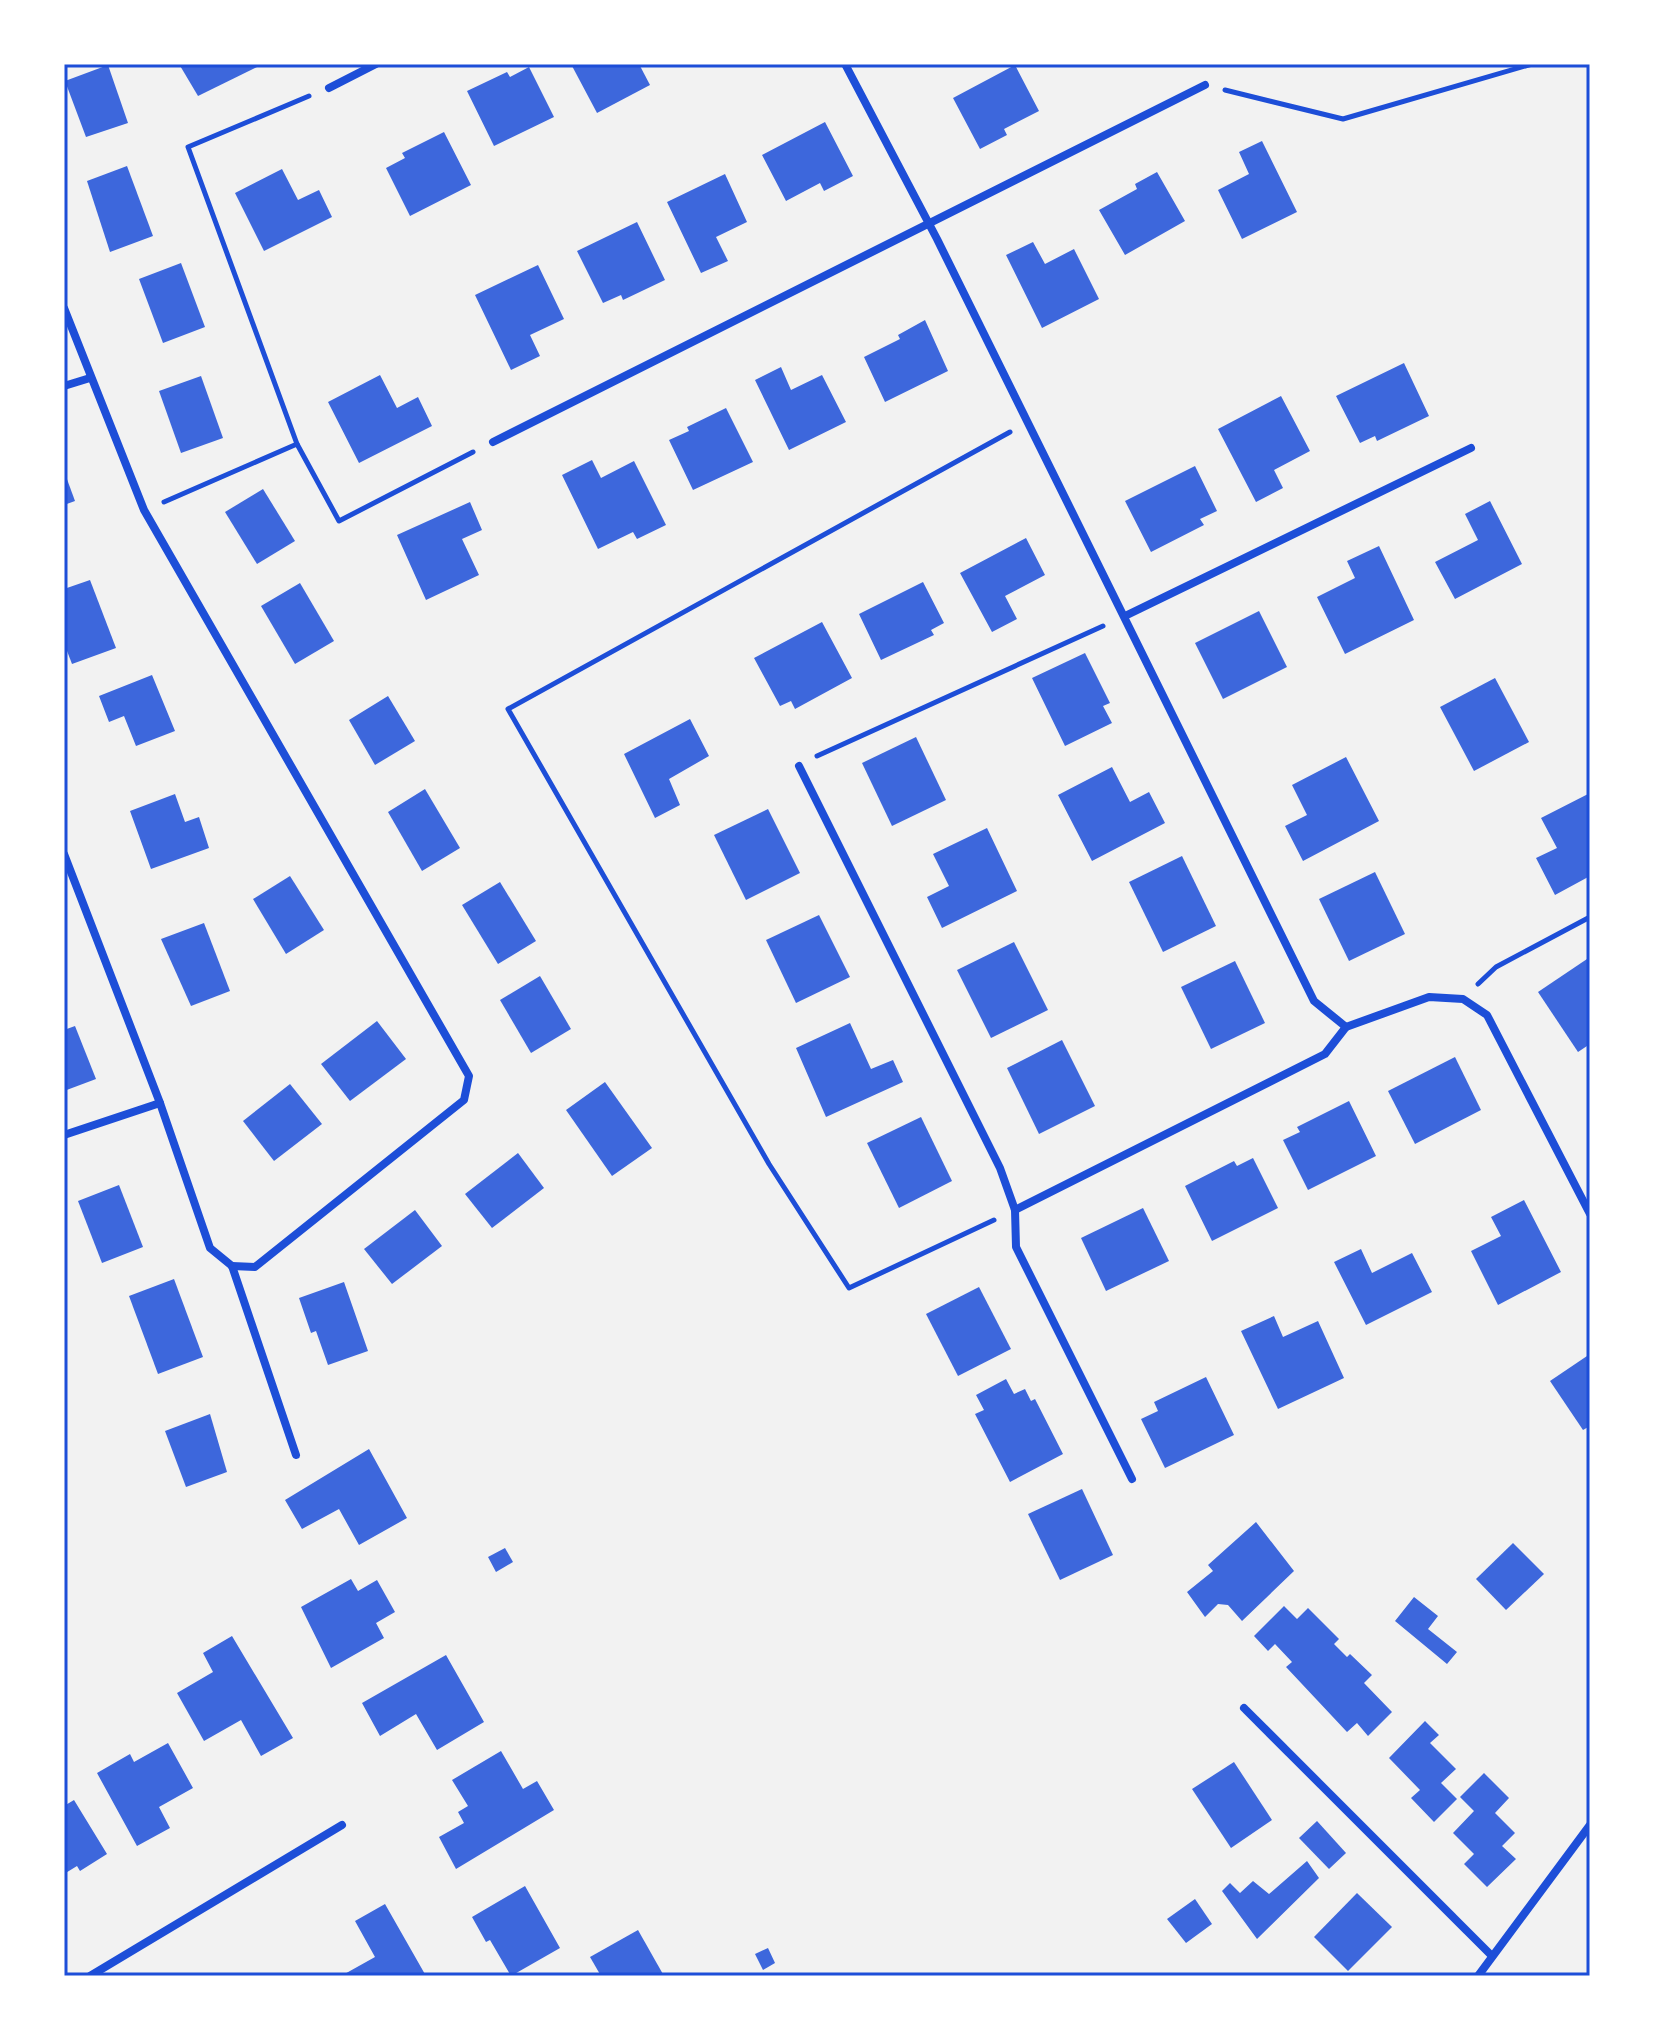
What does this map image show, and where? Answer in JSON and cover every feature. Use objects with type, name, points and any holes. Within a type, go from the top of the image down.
[{"type":"street","points":[[329,88],[376,64]]},
{"type":"street","points":[[845,64],[930,225],[1314,1001],[1346,1027]]},
{"type":"street","points":[[493,442],[1205,85]]},
{"type":"street","points":[[64,308],[144,510],[469,1076],[464,1100],[255,1267],[232,1266]]},
{"type":"street","points":[[64,386],[90,378]]},
{"type":"street","points":[[1125,616],[1471,448]]},
{"type":"street","points":[[799,766],[1000,1168],[1015,1210],[1016,1247],[1132,1479]]},
{"type":"street","points":[[64,854],[160,1103],[210,1248],[232,1266],[296,1455]]},
{"type":"street","points":[[1015,1210],[1325,1054],[1346,1027],[1429,997],[1463,999],[1487,1015],[1590,1214]]},
{"type":"street","points":[[64,1135],[160,1103]]},
{"type":"street","points":[[1244,1708],[1492,1956]]},
{"type":"street","points":[[90,1976],[342,1825]]},
{"type":"street","points":[[1478,1976],[1590,1825]]},
{"type":"path","points":[[1205,85],[1343,119],[1532,64]]},
{"type":"path","points":[[329,88],[188,147],[297,444],[339,521],[493,442]]},
{"type":"path","points":[[1015,1210],[849,1288],[769,1164],[508,709],[1028,422]]},
{"type":"path","points":[[144,510],[297,444]]},
{"type":"path","points":[[799,766],[1125,616]]},
{"type":"path","points":[[1463,999],[1496,967],[1590,917]]},
{"type":"building","points":[[179,64],[255,64],[257,67],[198,96]]},
{"type":"building","points":[[571,64],[639,64],[650,85],[597,113]]},
{"type":"building","points":[[108,65],[128,123],[86,137],[65,81]]},
{"type":"building","points":[[1015,65],[1039,111],[1004,129],[1007,135],[980,149],[953,98]]},
{"type":"building","points":[[529,67],[554,117],[494,146],[467,91],[507,72],[510,77]]},
{"type":"building","points":[[825,122],[853,176],[824,191],[820,183],[786,201],[762,155]]},
{"type":"building","points":[[444,132],[471,185],[410,216],[386,168],[405,158],[402,153]]},
{"type":"building","points":[[1262,141],[1297,212],[1242,239],[1218,190],[1249,174],[1239,152]]},
{"type":"building","points":[[127,166],[153,236],[110,252],[87,181]]},
{"type":"building","points":[[282,169],[298,200],[319,190],[332,217],[264,251],[235,193]]},
{"type":"building","points":[[1157,172],[1185,221],[1125,255],[1099,210],[1137,189],[1135,184]]},
{"type":"building","points":[[725,174],[747,222],[716,237],[728,261],[701,273],[667,202]]},
{"type":"building","points":[[637,222],[665,280],[623,300],[621,295],[603,303],[577,251]]},
{"type":"building","points":[[1033,242],[1045,264],[1074,249],[1099,299],[1042,328],[1006,255]]},
{"type":"building","points":[[181,263],[205,327],[163,343],[139,279]]},
{"type":"building","points":[[538,265],[564,319],[530,335],[540,356],[511,370],[475,295]]},
{"type":"building","points":[[925,320],[948,371],[885,402],[864,357],[900,339],[898,335]]},
{"type":"building","points":[[1404,363],[1429,416],[1377,441],[1375,436],[1360,443],[1336,396]]},
{"type":"building","points":[[781,367],[791,390],[822,375],[846,422],[789,450],[755,380]]},
{"type":"building","points":[[380,375],[397,408],[418,397],[432,426],[359,463],[328,402]]},
{"type":"building","points":[[201,376],[223,438],[181,453],[159,391]]},
{"type":"building","points":[[1281,396],[1310,451],[1274,470],[1283,488],[1256,502],[1218,429]]},
{"type":"building","points":[[726,408],[753,462],[693,490],[669,440],[689,431],[687,427]]},
{"type":"building","points":[[592,460],[601,478],[634,461],[666,525],[637,539],[633,532],[598,549],[562,475]]},
{"type":"building","points":[[1195,466],[1217,511],[1200,519],[1204,525],[1151,552],[1125,501]]},
{"type":"building","points":[[64,471],[75,501],[64,505]]},
{"type":"building","points":[[263,489],[295,541],[257,564],[225,512]]},
{"type":"building","points":[[1490,501],[1522,564],[1455,599],[1435,562],[1478,540],[1465,514]]},
{"type":"building","points":[[470,502],[482,530],[462,539],[479,575],[426,600],[397,535]]},
{"type":"building","points":[[1026,538],[1045,575],[1005,596],[1017,619],[992,632],[960,573]]},
{"type":"building","points":[[1379,546],[1414,620],[1345,654],[1317,597],[1355,578],[1347,561]]},
{"type":"building","points":[[90,580],[116,648],[72,664],[64,643],[64,589]]},
{"type":"building","points":[[923,582],[944,623],[931,630],[934,635],[881,660],[859,614]]},
{"type":"building","points":[[300,583],[334,641],[295,664],[261,606]]},
{"type":"building","points":[[1259,611],[1287,667],[1223,699],[1195,643]]},
{"type":"building","points":[[822,622],[852,678],[795,709],[791,701],[780,706],[754,658]]},
{"type":"building","points":[[1085,653],[1110,703],[1103,706],[1112,723],[1065,746],[1032,678]]},
{"type":"building","points":[[152,675],[175,731],[136,746],[124,716],[109,722],[99,696]]},
{"type":"building","points":[[1495,678],[1529,742],[1474,771],[1440,707]]},
{"type":"building","points":[[388,696],[415,741],[375,765],[349,720]]},
{"type":"building","points":[[690,719],[709,756],[669,779],[680,805],[655,818],[624,754]]},
{"type":"building","points":[[916,737],[946,800],[892,826],[862,763]]},
{"type":"building","points":[[1346,757],[1379,821],[1303,861],[1285,826],[1307,815],[1292,785]]},
{"type":"building","points":[[1112,767],[1130,802],[1149,792],[1165,823],[1092,861],[1058,795]]},
{"type":"building","points":[[425,789],[460,848],[422,871],[388,812]]},
{"type":"building","points":[[1590,793],[1590,876],[1555,895],[1536,858],[1557,848],[1541,818]]},
{"type":"building","points":[[175,794],[185,822],[199,817],[209,848],[151,869],[130,811]]},
{"type":"building","points":[[768,809],[800,873],[746,900],[714,835]]},
{"type":"building","points":[[987,828],[1017,891],[942,928],[927,897],[949,886],[933,854]]},
{"type":"building","points":[[1182,856],[1216,926],[1163,952],[1129,882]]},
{"type":"building","points":[[1375,872],[1405,934],[1349,961],[1319,899]]},
{"type":"building","points":[[290,876],[324,930],[286,954],[253,899]]},
{"type":"building","points":[[500,882],[536,941],[498,964],[462,905]]},
{"type":"building","points":[[819,915],[850,977],[796,1003],[766,940]]},
{"type":"building","points":[[204,923],[230,991],[191,1006],[161,939]]},
{"type":"building","points":[[1014,942],[1048,1010],[991,1038],[957,970]]},
{"type":"building","points":[[1590,957],[1590,1044],[1578,1052],[1538,992]]},
{"type":"building","points":[[1235,961],[1265,1023],[1211,1049],[1181,987]]},
{"type":"building","points":[[540,976],[571,1029],[531,1053],[500,1000]]},
{"type":"building","points":[[377,1021],[406,1059],[350,1101],[321,1064]]},
{"type":"building","points":[[850,1023],[871,1069],[893,1060],[903,1082],[826,1117],[796,1048]]},
{"type":"building","points":[[75,1026],[96,1079],[64,1091],[64,1030]]},
{"type":"building","points":[[1062,1040],[1095,1106],[1039,1134],[1007,1068]]},
{"type":"building","points":[[1455,1057],[1481,1110],[1415,1144],[1388,1091]]},
{"type":"building","points":[[605,1082],[652,1148],[612,1176],[566,1110]]},
{"type":"building","points":[[290,1084],[322,1124],[274,1161],[243,1121]]},
{"type":"building","points":[[1349,1101],[1376,1156],[1308,1190],[1283,1140],[1300,1132],[1297,1127]]},
{"type":"building","points":[[921,1117],[952,1181],[899,1208],[867,1143]]},
{"type":"building","points":[[518,1153],[544,1188],[492,1228],[465,1194]]},
{"type":"building","points":[[1253,1158],[1278,1208],[1212,1241],[1185,1186],[1234,1161],[1237,1166]]},
{"type":"building","points":[[119,1185],[143,1247],[102,1263],[78,1201]]},
{"type":"building","points":[[1524,1200],[1561,1272],[1498,1305],[1471,1251],[1501,1236],[1491,1217]]},
{"type":"building","points":[[1143,1208],[1169,1261],[1106,1291],[1081,1238]]},
{"type":"building","points":[[415,1210],[442,1246],[392,1284],[364,1249]]},
{"type":"building","points":[[1361,1249],[1372,1273],[1412,1253],[1432,1292],[1366,1325],[1334,1262]]},
{"type":"building","points":[[174,1279],[203,1357],[158,1374],[129,1296]]},
{"type":"building","points":[[344,1282],[368,1351],[328,1365],[316,1331],[311,1333],[299,1298]]},
{"type":"building","points":[[979,1287],[1011,1349],[958,1376],[926,1314]]},
{"type":"building","points":[[1274,1316],[1283,1337],[1318,1321],[1344,1378],[1278,1409],[1241,1331]]},
{"type":"building","points":[[1590,1354],[1590,1426],[1583,1430],[1550,1381]]},
{"type":"building","points":[[1206,1377],[1234,1435],[1165,1468],[1141,1419],[1158,1411],[1154,1402]]},
{"type":"building","points":[[1006,1379],[1014,1394],[1025,1389],[1031,1401],[1035,1399],[1063,1454],[1010,1482],[975,1414],[984,1410],[976,1395]]},
{"type":"building","points":[[210,1414],[227,1472],[186,1487],[165,1431]]},
{"type":"building","points":[[369,1449],[407,1518],[359,1545],[339,1509],[302,1529],[285,1500]]},
{"type":"building","points":[[1082,1489],[1113,1555],[1060,1580],[1028,1514]]},
{"type":"building","points":[[1256,1522],[1294,1571],[1242,1621],[1228,1605],[1218,1604],[1205,1617],[1187,1592],[1213,1571],[1208,1565]]},
{"type":"building","points":[[1513,1543],[1544,1574],[1506,1610],[1476,1579]]},
{"type":"building","points":[[505,1548],[513,1562],[496,1572],[488,1557]]},
{"type":"building","points":[[351,1579],[358,1591],[377,1580],[395,1612],[376,1623],[384,1638],[331,1668],[301,1607]]},
{"type":"building","points":[[1414,1597],[1438,1616],[1428,1629],[1457,1652],[1447,1664],[1395,1621]]},
{"type":"building","points":[[1284,1606],[1297,1619],[1308,1608],[1339,1639],[1334,1644],[1372,1675],[1364,1683],[1392,1712],[1368,1736],[1357,1723],[1347,1732],[1286,1667],[1292,1662],[1275,1644],[1268,1651],[1254,1636]]},
{"type":"building","points":[[232,1636],[293,1738],[261,1756],[241,1720],[204,1741],[177,1693],[213,1672],[203,1653]]},
{"type":"building","points":[[446,1655],[484,1722],[437,1750],[416,1714],[380,1736],[362,1703]]},
{"type":"building","points":[[1425,1721],[1439,1735],[1430,1743],[1456,1769],[1441,1783],[1457,1799],[1434,1822],[1411,1798],[1420,1790],[1389,1758]]},
{"type":"building","points":[[168,1743],[193,1788],[159,1807],[170,1828],[137,1846],[97,1773],[130,1754],[134,1762]]},
{"type":"building","points":[[501,1751],[523,1789],[537,1781],[554,1810],[456,1869],[439,1837],[464,1823],[458,1812],[468,1806],[452,1780]]},
{"type":"building","points":[[1234,1762],[1272,1820],[1231,1848],[1192,1789]]},
{"type":"building","points":[[1484,1773],[1509,1798],[1495,1813],[1515,1833],[1502,1846],[1516,1859],[1487,1887],[1464,1864],[1474,1854],[1453,1833],[1474,1811],[1460,1797]]},
{"type":"building","points":[[74,1800],[107,1854],[80,1871],[77,1866],[64,1874],[64,1806]]},
{"type":"building","points":[[1317,1821],[1346,1853],[1329,1869],[1299,1838]]},
{"type":"building","points":[[1307,1861],[1319,1878],[1257,1939],[1222,1891],[1230,1883],[1240,1893],[1253,1881],[1269,1894]]},
{"type":"building","points":[[525,1886],[560,1948],[511,1976],[472,1917]]},
{"type":"building","points":[[1357,1893],[1392,1927],[1348,1971],[1314,1937]]},
{"type":"building","points":[[1195,1899],[1212,1924],[1186,1943],[1167,1919]]},
{"type":"building","points":[[385,1904],[426,1976],[341,1976],[375,1957],[355,1921]]},
{"type":"building","points":[[638,1930],[664,1976],[601,1976],[590,1957]]},
{"type":"building","points":[[768,1948],[775,1963],[763,1970],[755,1954]]}]
